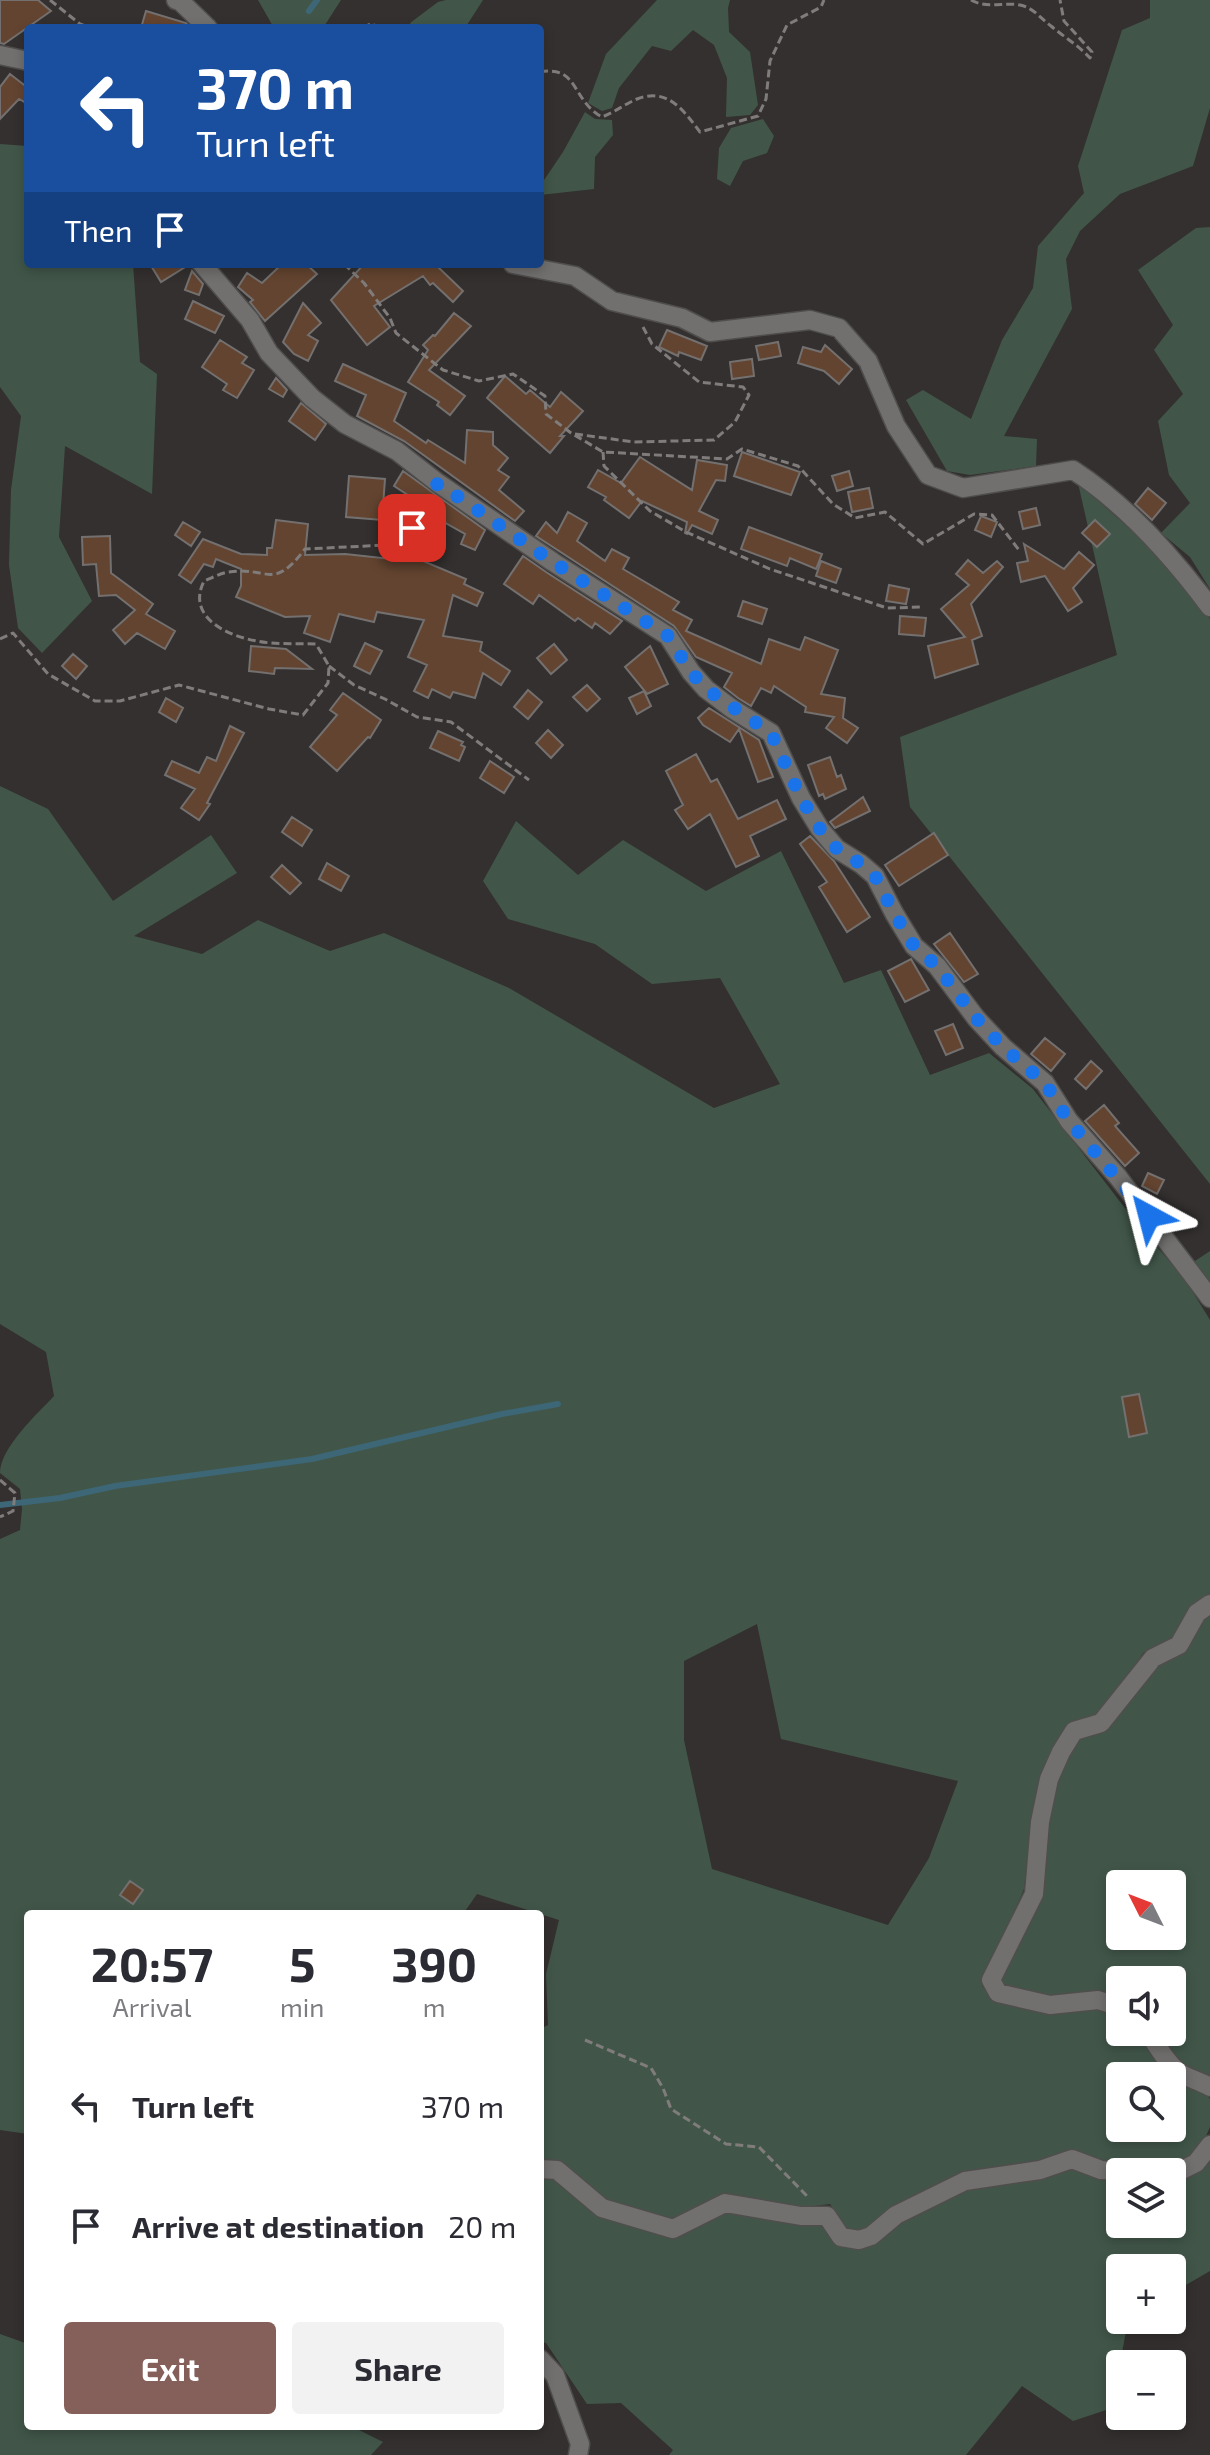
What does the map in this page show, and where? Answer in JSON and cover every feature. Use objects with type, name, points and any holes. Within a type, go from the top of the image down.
[{"type":"street","points":[[176,0],[204,24]]},
{"type":"street","points":[[0,55],[24,60]]},
{"type":"street","points":[[205,268],[250,320],[269,353],[312,398],[345,424],[397,451],[553,562],[668,636],[706,689],[771,733],[801,798],[820,829],[837,849],[875,876],[914,946],[937,966],[976,1018],[1003,1047],[1045,1083],[1069,1121],[1118,1177],[1210,1298]]},
{"type":"street","points":[[534,268],[575,276],[612,301],[682,318],[710,332],[810,320],[839,328],[868,361],[896,426],[928,475],[963,488],[1073,470],[1099,487],[1180,566],[1210,607]]},
{"type":"street","points":[[1106,2003],[1098,2000],[1050,2005],[998,1993],[991,1980],[1034,1894],[1040,1822],[1049,1779],[1061,1752],[1074,1731],[1101,1723],[1153,1658],[1179,1645],[1197,1613],[1210,1604]]},
{"type":"street","points":[[1156,2046],[1178,2072],[1210,2087]]},
{"type":"street","points":[[1186,2168],[1196,2163],[1210,2145]]},
{"type":"street","points":[[544,2169],[557,2170],[602,2208],[673,2229],[725,2203],[801,2216],[827,2216],[841,2237],[859,2240],[871,2236],[896,2215],[965,2181],[1040,2170],[1072,2159],[1106,2170]]},
{"type":"street","points":[[544,2363],[555,2375],[580,2444],[578,2455]]},
{"type":"path","points":[[50,0],[80,24]]},
{"type":"path","points":[[544,71],[556,69],[569,76],[589,109],[602,117],[637,99],[665,98],[678,103],[700,132],[758,116],[766,99],[770,61],[787,25],[821,7],[824,0]]},
{"type":"path","points":[[971,0],[988,6],[1007,3],[1024,5],[1073,40],[1090,58],[1092,52],[1064,21],[1060,0]]},
{"type":"path","points":[[348,268],[364,283],[390,318],[396,333],[412,348],[443,370],[479,381],[513,374],[545,396],[546,414],[603,452],[727,459],[742,449],[798,466],[833,504],[855,518],[885,512],[923,544],[974,514],[992,515],[1019,550]]},
{"type":"path","points":[[571,433],[634,442],[714,440],[735,422],[749,395],[743,387],[699,382],[652,344],[625,304]]},
{"type":"path","points":[[603,452],[604,466],[650,511],[686,532],[770,569],[887,608],[922,607]]},
{"type":"path","points":[[438,483],[412,528],[387,545],[305,549],[292,566],[274,575],[229,572],[204,581],[198,592],[199,606],[208,620],[258,642],[316,644],[329,666],[354,685],[417,717],[451,722],[529,780]]},
{"type":"path","points":[[0,639],[13,633],[48,674],[95,701],[120,701],[179,685],[303,715],[328,683],[329,666]]},
{"type":"path","points":[[0,1480],[15,1493],[13,1511],[0,1517]]},
{"type":"path","points":[[585,2040],[651,2068],[671,2109],[726,2144],[759,2147],[827,2216]]},
{"type":"green space","points":[[258,0],[341,0],[326,24],[272,24]]},
{"type":"green space","points":[[483,0],[468,24],[410,23],[438,2]]},
{"type":"green space","points":[[657,0],[730,0],[729,32],[750,52],[758,105],[750,115],[726,117],[727,78],[714,45],[693,30],[671,51],[652,46],[619,88],[612,108],[602,111],[588,103],[606,54]]},
{"type":"green space","points":[[1150,0],[1210,0],[1210,108],[1193,166],[1120,194],[1080,231],[1066,259],[1072,309],[1004,436],[1037,439],[1036,466],[970,475],[947,471],[906,400],[923,390],[971,419],[1002,340],[1033,288],[1038,246],[1084,193],[1078,166],[1122,30],[1150,18]]},
{"type":"green space","points":[[585,112],[595,119],[612,120],[613,135],[595,157],[594,189],[544,195],[544,180]]},
{"type":"green space","points":[[763,119],[774,136],[767,153],[743,161],[730,186],[717,179],[719,148],[731,128]]},
{"type":"green space","points":[[0,144],[24,146],[24,268],[133,268],[140,362],[157,374],[152,494],[65,446],[59,537],[92,601],[42,653],[18,628],[9,565],[11,490],[21,416],[0,387]]},
{"type":"green space","points":[[1210,227],[1210,589],[1190,557],[1161,533],[1190,503],[1169,475],[1158,421],[1183,394],[1154,350],[1173,325],[1138,270],[1196,228]]},
{"type":"green space","points":[[1078,483],[1176,570],[1210,619],[1210,1184],[910,807],[900,737],[1117,655]]},
{"type":"green space","points":[[0,786],[48,809],[113,901],[211,835],[237,873],[134,936],[202,954],[258,920],[330,951],[384,933],[509,988],[714,1108],[780,1084],[720,978],[652,984],[595,944],[508,919],[483,881],[516,821],[578,875],[623,840],[706,891],[781,851],[844,983],[881,970],[930,1075],[989,1053],[1033,1089],[1135,1221],[1186,1281],[1210,1320],[1210,1594],[1171,1644],[1144,1652],[1098,1717],[1071,1723],[1031,1822],[1024,1889],[982,1986],[995,2002],[1057,2012],[1106,2008],[1106,2046],[1145,2046],[1158,2062],[1106,2062],[1106,2142],[1186,2142],[1186,2079],[1199,2086],[1210,2099],[1210,2127],[1206,2136],[1186,2158],[1106,2158],[1106,2161],[1069,2152],[1039,2164],[999,2172],[961,2172],[892,2209],[868,2232],[847,2230],[830,2204],[797,2208],[724,2196],[672,2220],[607,2200],[558,2166],[544,2164],[544,2027],[548,2025],[546,1974],[559,1920],[544,1915],[544,1910],[527,1910],[477,1894],[466,1910],[24,1910],[24,2133],[0,2130],[0,1539],[20,1530],[22,1509],[20,1489],[0,1473],[13,1442],[54,1396],[46,1352],[0,1324]],"holes":[[[757,1624],[781,1739],[958,1781],[929,1858],[888,1925],[712,1869],[684,1740],[684,1661]]]},
{"type":"green space","points":[[1210,1251],[1210,1289],[1192,1263]]},
{"type":"green space","points":[[1210,1607],[1210,2080],[1186,2070],[1186,2062],[1175,2062],[1163,2046],[1186,2046],[1186,1966],[1106,1966],[1106,2001],[1046,1998],[1005,1989],[999,1981],[1043,1892],[1045,1822],[1067,1750]]},
{"type":"green space","points":[[1210,2156],[1210,2271],[1186,2285],[1186,2254],[1106,2254],[1106,2334],[1125,2334],[1123,2350],[1106,2350],[1106,2410],[1073,2421],[1022,2386],[966,2455],[669,2455],[673,2450],[621,2403],[587,2404],[544,2342],[544,2174],[558,2175],[601,2213],[675,2235],[728,2209],[826,2224],[838,2242],[904,2218],[969,2186],[1075,2166],[1106,2172],[1106,2238],[1186,2238],[1186,2169]]},
{"type":"green space","points":[[0,2334],[24,2343],[24,2430],[359,2430],[383,2442],[371,2455],[0,2455]]},
{"type":"building","points":[[0,0],[38,0],[51,11],[32,24],[24,24],[24,30],[4,44],[0,43]]},
{"type":"building","points":[[146,11],[187,24],[142,24]]},
{"type":"building","points":[[10,74],[24,85],[24,102],[19,99],[0,119],[0,87]]},
{"type":"building","points":[[152,268],[184,268],[161,282]]},
{"type":"building","points":[[278,268],[310,268],[317,274],[265,321],[250,302],[253,300],[238,287],[247,273],[262,283]]},
{"type":"building","points":[[360,268],[439,268],[463,291],[453,302],[423,276],[374,306],[390,327],[367,345],[331,300]]},
{"type":"building","points":[[192,271],[203,284],[199,295],[185,290]]},
{"type":"building","points":[[193,301],[224,316],[215,333],[185,319]]},
{"type":"building","points":[[303,303],[321,323],[308,335],[318,341],[308,361],[294,354],[283,342]]},
{"type":"building","points":[[454,313],[471,326],[429,370],[465,396],[450,415],[437,405],[439,402],[408,382],[428,350],[423,345]]},
{"type":"building","points":[[667,330],[707,346],[701,360],[679,352],[678,356],[659,347]]},
{"type":"building","points":[[220,340],[247,357],[242,363],[254,370],[237,398],[223,390],[227,384],[202,367]]},
{"type":"building","points":[[778,342],[781,356],[759,360],[756,346]]},
{"type":"building","points":[[825,345],[852,369],[839,384],[824,371],[798,363],[803,347],[821,352]]},
{"type":"building","points":[[752,359],[754,376],[732,379],[730,362]]},
{"type":"building","points":[[343,364],[406,393],[394,421],[426,443],[428,440],[465,463],[467,430],[493,432],[493,445],[508,458],[498,470],[509,477],[499,490],[524,511],[515,521],[404,441],[357,416],[366,395],[335,381]]},
{"type":"building","points":[[505,376],[526,394],[530,390],[550,407],[561,392],[583,411],[560,436],[564,436],[550,453],[487,398]]},
{"type":"building","points":[[276,378],[287,390],[283,397],[269,389]]},
{"type":"building","points":[[301,403],[326,424],[315,440],[289,421]]},
{"type":"building","points":[[742,452],[800,472],[791,495],[734,476]]},
{"type":"building","points":[[640,457],[692,490],[697,460],[727,465],[725,481],[716,480],[699,511],[718,520],[712,534],[692,525],[687,534],[687,522],[642,501],[629,518],[604,500],[606,497],[588,487],[598,470],[621,483]]},
{"type":"building","points":[[403,471],[485,530],[475,550],[461,544],[465,534],[426,512],[428,508],[394,486]]},
{"type":"building","points":[[849,471],[853,486],[837,491],[832,476]]},
{"type":"building","points":[[349,476],[385,479],[382,520],[346,517]]},
{"type":"building","points":[[869,488],[873,508],[852,512],[848,492]]},
{"type":"building","points":[[1148,488],[1166,503],[1152,520],[1135,504]]},
{"type":"building","points":[[1036,508],[1040,525],[1023,529],[1019,512]]},
{"type":"building","points":[[568,512],[587,523],[577,541],[605,561],[612,549],[629,558],[623,569],[679,602],[673,610],[692,620],[686,631],[761,664],[769,639],[800,650],[805,637],[838,650],[821,694],[845,698],[843,718],[858,728],[847,743],[826,728],[834,717],[805,712],[806,707],[774,686],[771,693],[761,688],[751,706],[738,698],[724,687],[732,673],[696,657],[674,626],[536,536],[546,522],[557,533]]},
{"type":"building","points":[[981,516],[997,522],[991,537],[975,530]]},
{"type":"building","points":[[276,520],[308,524],[305,555],[345,554],[391,559],[395,545],[413,550],[411,556],[466,579],[464,584],[483,593],[477,606],[453,595],[443,636],[482,642],[480,651],[510,671],[501,685],[483,673],[475,698],[453,692],[450,698],[432,689],[428,698],[414,691],[427,665],[408,657],[424,620],[377,612],[374,622],[339,614],[330,642],[304,633],[310,616],[285,617],[236,597],[241,586],[241,569],[216,559],[213,567],[204,564],[191,583],[179,575],[203,539],[241,554],[267,555],[267,548],[272,548]]},
{"type":"building","points":[[1095,520],[1110,534],[1097,547],[1082,533]]},
{"type":"building","points":[[183,522],[200,532],[191,546],[175,535]]},
{"type":"building","points":[[749,527],[822,554],[816,569],[790,558],[787,566],[741,549]]},
{"type":"building","points":[[110,536],[111,573],[153,604],[146,614],[175,631],[165,649],[137,633],[125,644],[113,630],[135,610],[116,595],[99,596],[96,564],[83,565],[82,537]]},
{"type":"building","points":[[1024,544],[1064,569],[1079,552],[1094,565],[1073,588],[1082,602],[1068,611],[1045,576],[1021,582],[1017,563],[1028,561]]},
{"type":"building","points":[[523,556],[622,621],[610,634],[595,623],[592,628],[578,618],[575,621],[539,595],[533,604],[504,584]]},
{"type":"building","points":[[968,560],[983,573],[997,561],[1003,567],[971,604],[982,636],[972,640],[978,664],[935,678],[928,646],[965,637],[941,609],[969,585],[956,574]]},
{"type":"building","points":[[821,561],[841,569],[836,583],[816,576]]},
{"type":"building","points":[[889,585],[909,589],[906,604],[886,601]]},
{"type":"building","points":[[743,601],[767,609],[762,624],[738,616]]},
{"type":"building","points":[[900,616],[926,618],[924,636],[899,634]]},
{"type":"building","points":[[365,643],[382,651],[370,674],[354,666]]},
{"type":"building","points":[[554,644],[567,660],[551,674],[537,658]]},
{"type":"building","points":[[251,646],[286,649],[312,669],[275,668],[274,674],[249,671]]},
{"type":"building","points":[[650,646],[668,684],[647,694],[625,667]]},
{"type":"building","points":[[73,654],[87,666],[76,679],[62,666]]},
{"type":"building","points":[[587,685],[600,699],[587,711],[573,697]]},
{"type":"building","points":[[528,690],[542,702],[528,719],[514,707]]},
{"type":"building","points":[[644,691],[651,706],[637,714],[629,698]]},
{"type":"building","points":[[343,693],[381,720],[370,738],[337,771],[310,747],[337,715],[330,710]]},
{"type":"building","points":[[166,698],[183,708],[176,722],[159,712]]},
{"type":"building","points":[[709,708],[759,740],[773,777],[758,782],[739,729],[730,742],[703,725],[698,718]]},
{"type":"building","points":[[230,726],[244,733],[207,803],[210,804],[199,820],[181,808],[195,789],[165,775],[172,761],[199,773],[207,757],[216,761]]},
{"type":"building","points":[[548,730],[563,745],[551,758],[536,743]]},
{"type":"building","points":[[438,731],[463,742],[461,745],[465,747],[459,761],[430,748]]},
{"type":"building","points":[[696,754],[711,782],[717,779],[738,819],[777,800],[786,819],[750,836],[759,856],[736,867],[710,814],[688,829],[675,810],[683,805],[666,771]]},
{"type":"building","points":[[830,757],[837,777],[841,775],[846,789],[825,799],[823,794],[819,796],[808,765]]},
{"type":"building","points":[[490,761],[514,777],[504,793],[480,778]]},
{"type":"building","points":[[863,797],[870,811],[835,828],[830,822]]},
{"type":"building","points":[[292,817],[312,830],[302,846],[282,832]]},
{"type":"building","points":[[934,833],[948,855],[899,886],[885,865]]},
{"type":"building","points":[[810,836],[834,861],[870,917],[847,932],[819,887],[827,882],[800,844]]},
{"type":"building","points":[[327,863],[349,876],[341,891],[319,879]]},
{"type":"building","points":[[282,865],[301,883],[290,894],[271,877]]},
{"type":"building","points":[[950,933],[978,974],[964,982],[934,944]]},
{"type":"building","points":[[911,959],[929,990],[905,1002],[888,971]]},
{"type":"building","points":[[953,1024],[963,1048],[946,1055],[935,1031]]},
{"type":"building","points":[[1045,1038],[1065,1054],[1051,1071],[1031,1054]]},
{"type":"building","points":[[1091,1061],[1102,1071],[1086,1089],[1075,1079]]},
{"type":"building","points":[[1104,1105],[1119,1123],[1115,1126],[1139,1153],[1125,1166],[1085,1121]]},
{"type":"building","points":[[1148,1173],[1164,1180],[1157,1194],[1142,1186]]},
{"type":"building","points":[[1139,1394],[1147,1433],[1129,1437],[1122,1397]]},
{"type":"building","points":[[130,1881],[143,1890],[133,1904],[120,1895]]},
{"type":"waterway","points":[[309,11],[317,0]]},
{"type":"waterway","points":[[0,1505],[312,1459],[502,1414],[558,1404]]},
{"type":"route","points":[[412,528],[438,483],[668,636],[706,689],[771,733],[801,798],[820,829],[837,849],[875,876],[914,946],[937,966],[976,1018],[1003,1047],[1045,1083],[1069,1121],[1149,1216]]}]
